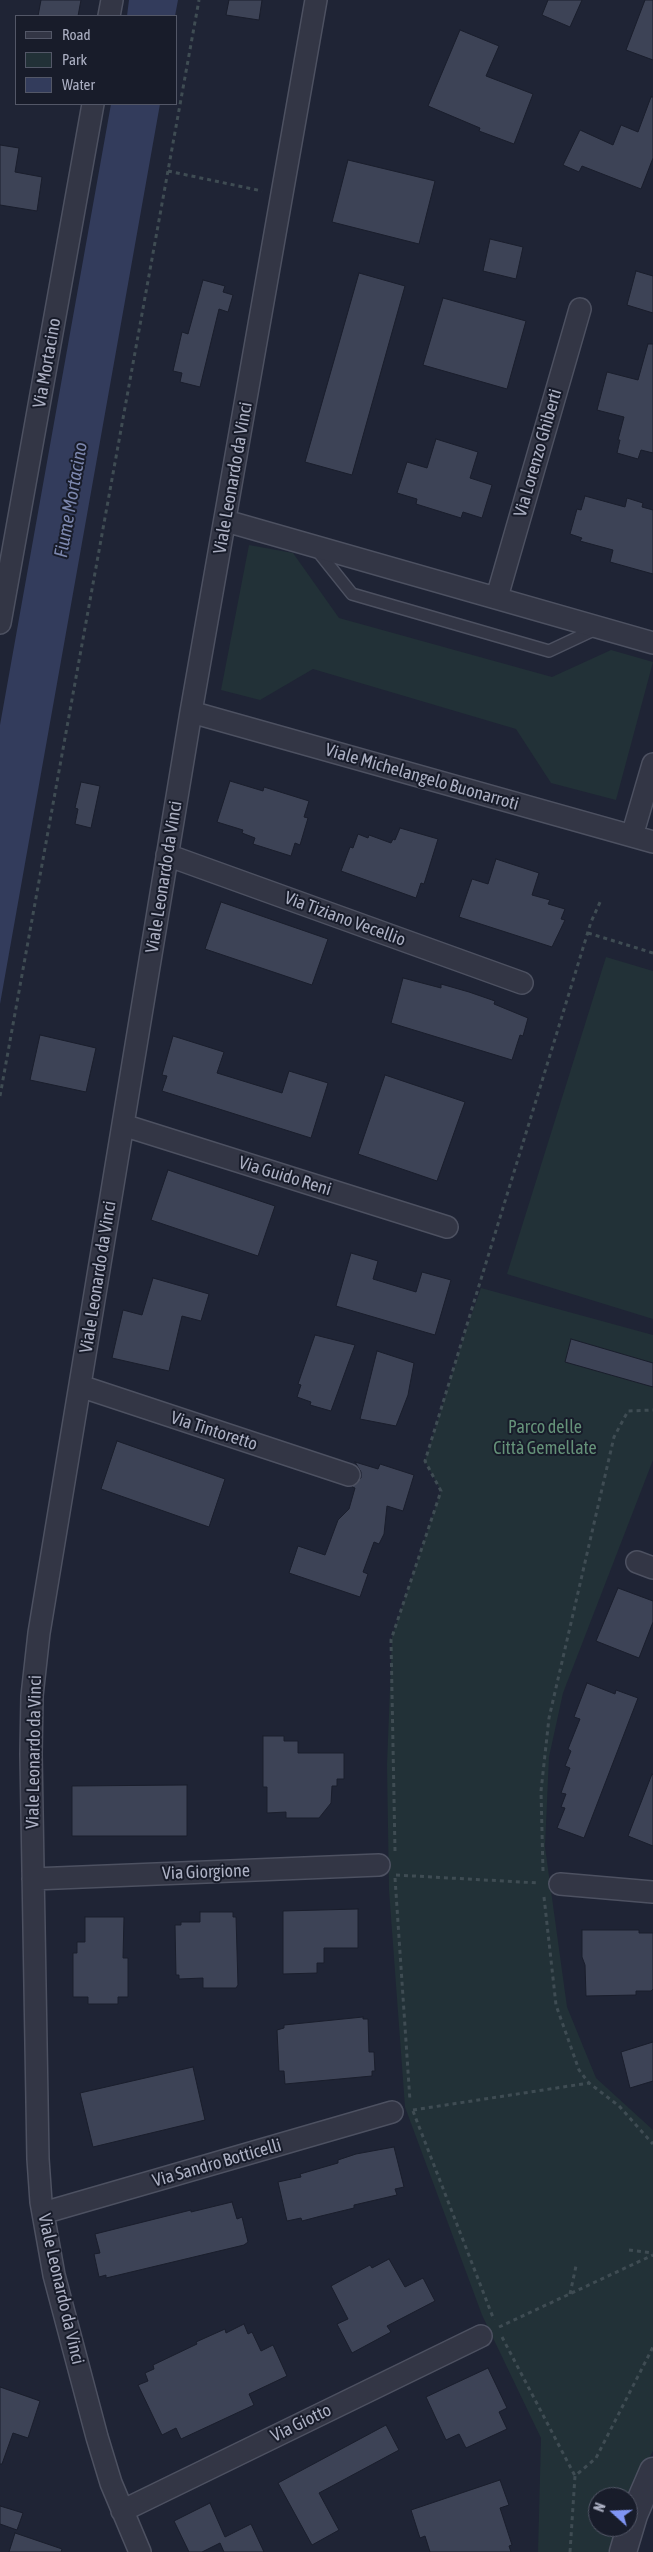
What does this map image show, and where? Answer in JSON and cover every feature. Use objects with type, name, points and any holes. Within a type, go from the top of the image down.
[{"type":"street","points":[[109,15],[112,0]]},
{"type":"street","name":"Viale Leonardo da Vinci","points":[[140,2552],[107,2471],[54,2275],[43,2213],[38,2159],[31,1754],[32,1696],[39,1633],[167,855],[316,0]]},
{"type":"street","name":"Via Mortacino","points":[[0,623],[93,105]]},
{"type":"street","name":"Via Lorenzo Ghiberti","points":[[497,597],[580,309]]},
{"type":"street","points":[[226,521],[653,643]]},
{"type":"street","name":"Viale Michelangelo Buonarroti","points":[[191,712],[653,842]]},
{"type":"street","points":[[632,836],[653,764]]},
{"type":"street","name":"Via Tiziano Vecellio","points":[[167,855],[522,983]]},
{"type":"street","name":"Via Guido Reni","points":[[123,1125],[447,1227]]},
{"type":"street","name":"Via Tintoretto","points":[[80,1386],[348,1475]]},
{"type":"street","name":"Via Giorgione","points":[[33,1878],[391,1865]]},
{"type":"street","points":[[552,1883],[653,1892]]},
{"type":"street","name":"Via Sandro Botticelli","points":[[43,2213],[402,2111]]},
{"type":"street","name":"Via Giotto","points":[[122,2511],[489,2332]]},
{"type":"street","points":[[622,2552],[634,2515],[653,2471]]},
{"type":"lane","points":[[313,546],[352,594],[549,651],[598,628]]},
{"type":"path","points":[[0,1096],[199,0]]},
{"type":"path","points":[[168,171],[282,196]]},
{"type":"path","points":[[402,2111],[410,2103],[391,1865],[392,1640],[441,1491],[426,1461],[588,933],[600,900]]},
{"type":"path","points":[[588,933],[653,953]]},
{"type":"path","points":[[653,1410],[628,1411],[614,1437],[549,1718],[541,1791],[552,1883],[556,2005],[579,2070],[589,2083],[619,2106],[653,2144]]},
{"type":"path","points":[[391,1865],[552,1883]]},
{"type":"path","points":[[402,2111],[589,2083]]},
{"type":"path","points":[[402,2111],[489,2332],[575,2476],[570,2552]]},
{"type":"path","points":[[629,2250],[653,2254]]},
{"type":"path","points":[[489,2332],[653,2254]]},
{"type":"path","points":[[570,2294],[576,2266]]},
{"type":"path","points":[[575,2476],[596,2458],[653,2347]]},
{"type":"green space","points":[[249,545],[293,553],[339,618],[552,677],[611,650],[653,662],[616,800],[551,783],[516,729],[313,669],[260,700],[221,690]]},
{"type":"green space","points":[[606,957],[653,971],[653,1319],[507,1274]]},
{"type":"green space","name":"Parco delle Città Gemellate","points":[[481,1288],[653,1335],[653,1460],[563,1693],[549,1757],[545,1847],[567,2007],[596,2078],[653,2130],[653,2451],[633,2487],[588,2487],[588,2537],[615,2537],[610,2552],[538,2552],[541,2438],[482,2315],[405,2107],[389,1890],[387,1765],[392,1637],[441,1491],[425,1461]]},
{"type":"water","points":[[129,0],[178,0],[175,15],[127,15]]},
{"type":"water","name":"Fiume Mortacino","points":[[111,105],[160,105],[0,1004],[0,725]]},
{"type":"building","points":[[41,0],[81,0],[78,15],[38,15]]},
{"type":"building","points":[[229,0],[262,0],[259,20],[226,15]]},
{"type":"building","points":[[548,0],[582,0],[570,27],[542,15]]},
{"type":"building","points":[[645,0],[653,0],[653,60],[626,50]]},
{"type":"building","points":[[460,30],[499,46],[486,76],[533,94],[514,144],[479,131],[480,128],[428,106]]},
{"type":"building","points":[[651,97],[653,97],[653,158],[641,189],[582,166],[579,172],[563,165],[580,130],[613,145],[621,125],[638,132]]},
{"type":"building","points":[[0,145],[19,148],[15,172],[42,177],[37,211],[0,205]]},
{"type":"building","points":[[348,160],[435,181],[419,244],[332,222]]},
{"type":"building","points":[[490,239],[523,247],[516,279],[483,271]]},
{"type":"building","points":[[636,271],[653,276],[653,313],[627,305]]},
{"type":"building","points":[[359,273],[405,286],[352,475],[305,462]]},
{"type":"building","points":[[203,280],[225,286],[223,292],[233,295],[228,312],[219,309],[200,387],[180,382],[182,373],[173,371],[182,332],[188,334]]},
{"type":"building","points":[[443,298],[526,321],[507,389],[423,365]]},
{"type":"building","points":[[648,344],[653,344],[653,453],[641,450],[638,459],[617,453],[624,417],[597,410],[607,372],[638,380]]},
{"type":"building","points":[[436,439],[478,452],[470,478],[492,485],[482,518],[463,512],[461,518],[416,504],[417,499],[397,493],[407,462],[427,468]]},
{"type":"building","points":[[585,496],[625,507],[627,498],[643,503],[642,507],[653,510],[653,574],[610,562],[613,550],[580,541],[582,538],[570,534],[577,509],[581,510]]},
{"type":"building","points":[[230,781],[263,791],[264,787],[309,801],[304,817],[308,818],[300,845],[295,843],[291,856],[253,844],[255,838],[242,833],[243,830],[217,822]]},
{"type":"building","points":[[81,782],[100,786],[91,828],[75,824],[78,809],[75,808]]},
{"type":"building","points":[[400,828],[438,839],[424,884],[421,883],[416,898],[341,871],[350,847],[353,848],[358,834],[368,838],[369,835],[391,843],[393,839],[395,840]]},
{"type":"building","points":[[496,859],[539,873],[532,895],[550,900],[548,904],[565,909],[561,919],[565,920],[552,947],[459,917],[472,879],[488,884]]},
{"type":"building","points":[[221,902],[328,939],[312,985],[205,949]]},
{"type":"building","points":[[403,978],[441,988],[441,984],[469,992],[495,1001],[494,1004],[528,1018],[523,1036],[520,1035],[512,1060],[391,1023]]},
{"type":"building","points":[[40,1035],[96,1048],[86,1092],[30,1080]]},
{"type":"building","points":[[173,1036],[224,1052],[217,1073],[282,1093],[289,1071],[328,1083],[311,1138],[162,1091],[167,1076],[162,1075]]},
{"type":"building","points":[[385,1075],[465,1102],[437,1181],[358,1154]]},
{"type":"building","points":[[168,1170],[275,1206],[258,1256],[151,1220]]},
{"type":"building","points":[[351,1253],[378,1261],[373,1279],[416,1292],[422,1272],[451,1280],[435,1335],[336,1306]]},
{"type":"building","points":[[153,1278],[209,1294],[201,1321],[182,1316],[169,1371],[112,1358],[123,1310],[142,1315]]},
{"type":"building","points":[[315,1335],[355,1345],[331,1411],[310,1405],[311,1402],[297,1397],[301,1385],[298,1384]]},
{"type":"building","points":[[571,1339],[653,1363],[653,1387],[565,1362]]},
{"type":"building","points":[[377,1351],[414,1363],[408,1395],[396,1426],[360,1419]]},
{"type":"building","points":[[117,1441],[225,1479],[209,1527],[101,1489]]},
{"type":"building","points":[[355,1462],[378,1469],[380,1464],[414,1475],[403,1511],[387,1506],[384,1534],[379,1544],[374,1542],[363,1572],[368,1574],[360,1597],[289,1573],[298,1546],[325,1555],[338,1520],[349,1509],[355,1488],[352,1487],[361,1478],[361,1472]]},
{"type":"building","points":[[618,1588],[653,1601],[653,1622],[639,1658],[596,1641]]},
{"type":"building","points":[[587,1683],[615,1694],[616,1690],[638,1698],[584,1838],[557,1828],[565,1808],[561,1807],[566,1794],[561,1793],[570,1768],[565,1766],[571,1751],[568,1749],[580,1719],[574,1717]]},
{"type":"building","points":[[263,1736],[284,1736],[284,1741],[298,1741],[298,1753],[344,1753],[344,1779],[337,1779],[337,1786],[332,1786],[331,1803],[319,1818],[286,1818],[286,1812],[267,1813],[267,1787],[263,1787]]},
{"type":"building","points":[[653,1775],[653,1846],[628,1836]]},
{"type":"building","points":[[187,1785],[187,1836],[72,1836],[72,1786]]},
{"type":"building","points":[[358,1909],[358,1948],[324,1948],[324,1963],[317,1963],[317,1973],[283,1974],[283,1911]]},
{"type":"building","points":[[200,1912],[233,1912],[233,1917],[236,1917],[238,1985],[236,1988],[203,1988],[203,1978],[179,1979],[179,1975],[176,1975],[175,1925],[181,1925],[181,1922],[200,1922]]},
{"type":"building","points":[[85,1917],[124,1917],[123,1958],[128,1958],[128,1997],[118,1997],[118,2004],[88,2004],[88,1997],[73,1997],[73,1953],[77,1953],[77,1942],[85,1942]]},
{"type":"building","points":[[582,1930],[639,1930],[639,1933],[653,1933],[653,1989],[651,1991],[636,1991],[636,1995],[586,1996],[585,1965],[582,1957]]},
{"type":"building","points":[[363,2017],[363,2019],[368,2019],[369,2052],[374,2052],[375,2071],[372,2071],[372,2076],[285,2084],[284,2071],[279,2071],[277,2030],[284,2028],[284,2025]]},
{"type":"building","points":[[653,2042],[653,2081],[630,2088],[621,2052]]},
{"type":"building","points":[[193,2067],[205,2120],[93,2147],[80,2093]]},
{"type":"building","points":[[394,2147],[404,2187],[395,2189],[397,2195],[354,2205],[354,2208],[302,2221],[301,2218],[287,2221],[278,2182],[301,2177],[300,2174],[338,2163],[338,2160],[356,2154]]},
{"type":"building","points":[[232,2202],[237,2219],[242,2217],[248,2242],[244,2245],[106,2278],[106,2275],[99,2277],[94,2254],[100,2253],[95,2234],[191,2210],[191,2212]]},
{"type":"building","points":[[389,2259],[405,2287],[423,2278],[435,2301],[387,2326],[391,2332],[352,2353],[337,2324],[348,2319],[331,2286],[370,2265],[372,2268]]},
{"type":"building","points":[[244,2324],[248,2334],[252,2332],[261,2351],[273,2345],[287,2376],[249,2394],[254,2405],[181,2439],[176,2428],[162,2435],[138,2385],[148,2381],[145,2373],[154,2369],[153,2365],[197,2344],[196,2342],[225,2329],[226,2333]]},
{"type":"building","points":[[488,2368],[507,2408],[499,2412],[507,2429],[466,2448],[459,2434],[446,2440],[426,2397]]},
{"type":"building","points":[[0,2387],[40,2401],[28,2438],[13,2433],[2,2464],[0,2464]]},
{"type":"building","points":[[386,2425],[399,2450],[319,2493],[339,2530],[312,2545],[278,2483]]},
{"type":"building","points":[[500,2480],[509,2505],[500,2508],[512,2545],[509,2546],[511,2552],[430,2552],[425,2536],[420,2538],[411,2510]]},
{"type":"building","points":[[210,2503],[225,2537],[251,2524],[264,2552],[224,2552],[220,2543],[202,2552],[189,2552],[174,2521]]},
{"type":"building","points":[[0,2506],[23,2513],[17,2530],[0,2524]]},
{"type":"building","points":[[15,2533],[62,2549],[61,2552],[9,2552]]}]
